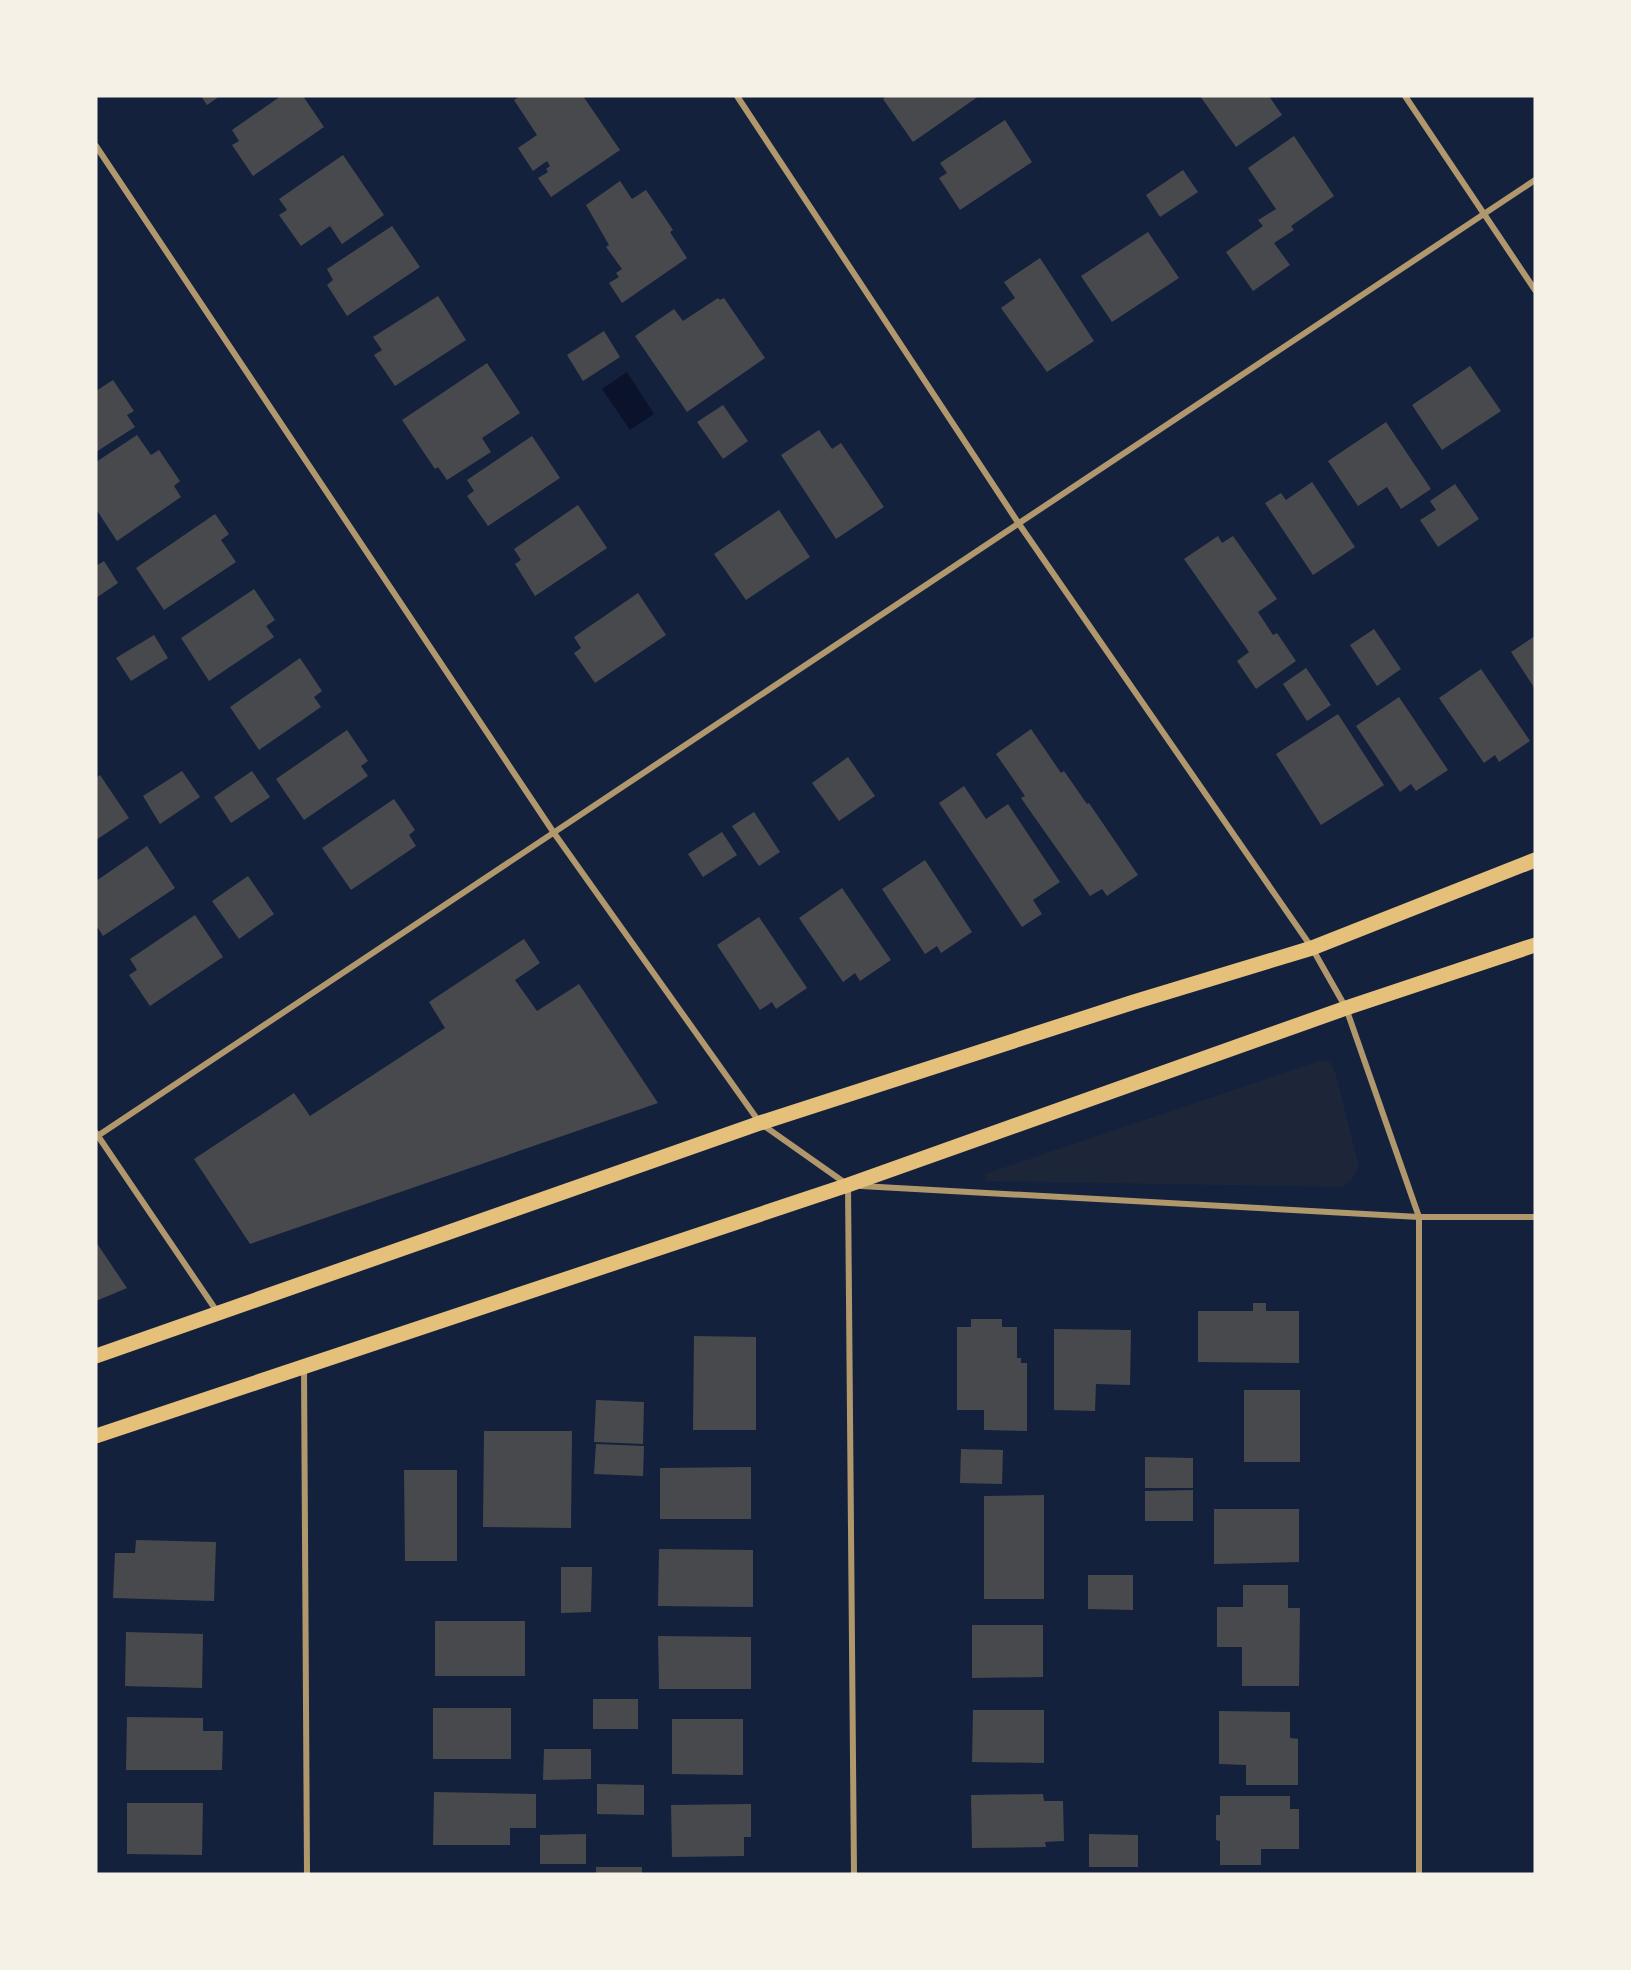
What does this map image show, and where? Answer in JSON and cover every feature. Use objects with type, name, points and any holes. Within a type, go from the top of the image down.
[{"type":"main road","points":[[96,1356],[760,1123],[1123,1005],[1312,948],[1535,860]]},
{"type":"main road","points":[[96,1436],[848,1185],[1346,1008],[1535,945]]},
{"type":"street","points":[[737,96],[1019,524],[1312,948],[1346,1008],[1419,1217],[1419,1874]]},
{"type":"street","points":[[1405,96],[1535,290]]},
{"type":"street","points":[[96,146],[554,833],[760,1123],[848,1185],[1419,1217],[1535,1217]]},
{"type":"street","points":[[219,1314],[97,1135],[1535,180]]},
{"type":"street","points":[[848,1185],[854,1874]]},
{"type":"street","points":[[304,1365],[307,1874]]},
{"type":"shaded area","points":[[627,372],[654,414],[630,430],[602,389]]},
{"type":"shaded area","points":[[1322,1060],[1330,1062],[1336,1075],[1359,1167],[1352,1179],[1342,1187],[986,1181],[985,1174]]},
{"type":"building","points":[[201,96],[220,96],[207,105]]},
{"type":"building","points":[[281,96],[303,96],[324,127],[253,176],[232,145],[239,141],[232,130]]},
{"type":"building","points":[[520,96],[583,96],[620,150],[551,197],[538,178],[548,172],[546,169],[550,166],[547,161],[533,171],[518,148],[537,135],[514,100]]},
{"type":"building","points":[[887,96],[979,96],[913,142],[883,99]]},
{"type":"building","points":[[1200,96],[1269,96],[1282,115],[1236,147]]},
{"type":"building","points":[[1005,120],[1032,162],[960,210],[939,178],[947,173],[940,163]]},
{"type":"building","points":[[1294,136],[1334,196],[1291,226],[1294,230],[1274,243],[1290,265],[1253,291],[1226,252],[1263,226],[1258,220],[1276,209],[1248,168]]},
{"type":"building","points":[[343,155],[384,215],[342,244],[330,226],[301,246],[279,215],[287,210],[279,199]]},
{"type":"building","points":[[1183,170],[1198,192],[1160,217],[1146,195]]},
{"type":"building","points":[[620,181],[632,199],[646,190],[673,230],[670,232],[687,258],[622,303],[609,283],[619,277],[616,273],[622,269],[606,247],[609,245],[586,205]]},
{"type":"building","points":[[392,226],[420,267],[347,316],[327,285],[333,280],[327,269]]},
{"type":"building","points":[[1148,232],[1179,278],[1112,322],[1081,276]]},
{"type":"building","points":[[1040,258],[1094,341],[1047,372],[1001,308],[1015,298],[1004,282]]},
{"type":"building","points":[[438,296],[466,340],[395,386],[374,355],[382,350],[373,337]]},
{"type":"building","points":[[718,298],[720,300],[724,298],[765,358],[687,412],[635,336],[674,309],[683,321]]},
{"type":"building","points":[[604,331],[620,357],[583,381],[567,355]]},
{"type":"building","points":[[487,363],[520,413],[482,438],[491,452],[447,480],[438,467],[435,469],[402,420]]},
{"type":"building","points":[[1470,366],[1501,411],[1442,450],[1412,405]]},
{"type":"building","points":[[113,380],[134,411],[127,415],[135,427],[96,452],[96,391]]},
{"type":"building","points":[[723,405],[748,441],[723,459],[697,422]]},
{"type":"building","points":[[1386,422],[1431,489],[1401,509],[1387,487],[1358,506],[1328,461]]},
{"type":"building","points":[[819,430],[832,449],[841,443],[884,507],[836,539],[781,455]]},
{"type":"building","points":[[137,435],[151,455],[159,450],[180,481],[174,486],[181,497],[117,541],[96,509],[96,462]]},
{"type":"building","points":[[532,436],[560,478],[488,526],[467,496],[474,491],[467,480]]},
{"type":"building","points":[[1312,482],[1355,547],[1313,575],[1265,503],[1281,493],[1286,500]]},
{"type":"building","points":[[1455,484],[1479,519],[1438,547],[1420,520],[1436,510],[1430,501]]},
{"type":"building","points":[[578,505],[607,548],[535,596],[515,564],[521,560],[514,549]]},
{"type":"building","points":[[779,510],[810,557],[746,600],[714,554]]},
{"type":"building","points":[[215,514],[229,534],[221,540],[236,562],[164,610],[136,568]]},
{"type":"building","points":[[1218,536],[1222,543],[1233,536],[1277,599],[1258,612],[1273,635],[1277,633],[1296,661],[1256,689],[1237,661],[1249,652],[1184,559]]},
{"type":"building","points":[[104,561],[118,583],[96,598],[96,566]]},
{"type":"building","points":[[254,589],[275,620],[266,626],[274,637],[209,681],[181,638]]},
{"type":"building","points":[[638,593],[666,635],[595,683],[574,653],[581,648],[574,637]]},
{"type":"building","points":[[1374,629],[1401,669],[1377,686],[1350,645]]},
{"type":"building","points":[[154,635],[168,658],[131,681],[116,658]]},
{"type":"building","points":[[1535,636],[1535,689],[1511,652]]},
{"type":"building","points":[[300,658],[322,691],[314,697],[321,707],[259,750],[230,707]]},
{"type":"building","points":[[1306,668],[1331,705],[1307,721],[1283,684]]},
{"type":"building","points":[[1481,669],[1530,741],[1499,762],[1495,755],[1484,763],[1439,698]]},
{"type":"building","points":[[1399,697],[1448,770],[1416,791],[1411,784],[1400,792],[1356,726]]},
{"type":"building","points":[[1338,714],[1384,785],[1321,825],[1276,754]]},
{"type":"building","points":[[1031,729],[1061,773],[1064,771],[1087,804],[1089,803],[1138,875],[1107,896],[1102,889],[1090,896],[1021,798],[1025,796],[996,754]]},
{"type":"building","points":[[347,730],[368,761],[361,766],[368,776],[304,820],[276,779]]},
{"type":"building","points":[[848,757],[875,796],[839,821],[812,783]]},
{"type":"building","points":[[182,771],[200,797],[160,824],[143,796]]},
{"type":"building","points":[[252,771],[270,797],[231,823],[214,797]]},
{"type":"building","points":[[100,775],[129,818],[96,840],[96,778]]},
{"type":"building","points":[[964,786],[986,819],[1008,804],[1060,882],[1033,900],[1042,914],[1022,927],[939,803]]},
{"type":"building","points":[[394,799],[415,830],[409,835],[416,846],[351,890],[322,848]]},
{"type":"building","points":[[754,812],[780,852],[759,866],[732,826]]},
{"type":"building","points":[[722,832],[737,855],[703,877],[688,854]]},
{"type":"building","points":[[147,846],[175,888],[103,936],[96,925],[96,881]]},
{"type":"building","points":[[925,860],[972,932],[941,953],[937,946],[925,954],[882,889]]},
{"type":"building","points":[[248,876],[274,914],[239,939],[212,901]]},
{"type":"building","points":[[842,888],[891,960],[860,981],[855,973],[843,982],[799,918]]},
{"type":"building","points":[[195,915],[223,957],[150,1006],[129,975],[137,970],[130,959]]},
{"type":"building","points":[[759,917],[807,988],[776,1009],[772,1002],[760,1010],[717,945]]},
{"type":"building","points":[[524,939],[540,963],[515,980],[537,1011],[579,984],[658,1103],[250,1244],[194,1159],[294,1093],[310,1116],[445,1028],[429,1002]]},
{"type":"building","points":[[96,1242],[127,1288],[96,1301]]},
{"type":"building","points":[[1253,1303],[1266,1303],[1266,1311],[1299,1311],[1299,1363],[1198,1362],[1198,1311],[1253,1311]]},
{"type":"building","points":[[971,1319],[1002,1319],[1002,1327],[1017,1327],[1017,1358],[1021,1358],[1021,1363],[1027,1363],[1027,1431],[984,1430],[984,1410],[957,1410],[957,1327],[971,1327]]},
{"type":"building","points":[[1054,1329],[1131,1330],[1130,1385],[1096,1384],[1095,1411],[1054,1410]]},
{"type":"building","points":[[694,1336],[756,1337],[756,1430],[693,1430]]},
{"type":"building","points":[[1244,1390],[1300,1390],[1300,1462],[1244,1462]]},
{"type":"building","points":[[596,1400],[644,1402],[643,1444],[594,1442]]},
{"type":"building","points":[[484,1431],[572,1431],[571,1528],[483,1527]]},
{"type":"building","points":[[596,1444],[644,1446],[643,1476],[594,1474]]},
{"type":"building","points":[[961,1449],[1003,1450],[1002,1484],[960,1483]]},
{"type":"building","points":[[1145,1457],[1193,1458],[1193,1488],[1145,1488]]},
{"type":"building","points":[[751,1467],[751,1519],[660,1519],[660,1468]]},
{"type":"building","points":[[404,1470],[457,1470],[457,1561],[405,1561]]},
{"type":"building","points":[[1193,1490],[1193,1521],[1145,1521],[1145,1491]]},
{"type":"building","points":[[1044,1495],[1044,1599],[984,1599],[984,1496]]},
{"type":"building","points":[[1214,1509],[1299,1509],[1299,1562],[1214,1564]]},
{"type":"building","points":[[136,1540],[216,1542],[214,1601],[113,1598],[115,1553],[135,1553]]},
{"type":"building","points":[[659,1549],[753,1550],[753,1607],[658,1606]]},
{"type":"building","points":[[561,1567],[592,1567],[591,1612],[561,1613]]},
{"type":"building","points":[[1088,1575],[1133,1575],[1133,1610],[1088,1609]]},
{"type":"building","points":[[1243,1585],[1288,1585],[1288,1608],[1300,1608],[1299,1686],[1242,1686],[1242,1647],[1217,1647],[1217,1607],[1243,1607]]},
{"type":"building","points":[[435,1621],[525,1621],[525,1676],[435,1676]]},
{"type":"building","points":[[972,1625],[1043,1625],[1043,1677],[972,1678]]},
{"type":"building","points":[[126,1632],[203,1634],[202,1688],[125,1686]]},
{"type":"building","points":[[658,1636],[751,1637],[751,1689],[659,1689]]},
{"type":"building","points":[[593,1699],[638,1699],[638,1729],[593,1729]]},
{"type":"building","points":[[433,1708],[511,1708],[511,1759],[433,1759]]},
{"type":"building","points":[[973,1710],[1044,1710],[1044,1763],[972,1762]]},
{"type":"building","points":[[1219,1711],[1290,1712],[1290,1738],[1298,1739],[1298,1785],[1246,1785],[1246,1765],[1219,1764]]},
{"type":"building","points":[[127,1717],[203,1718],[203,1731],[223,1731],[222,1770],[126,1770]]},
{"type":"building","points":[[672,1719],[743,1719],[743,1775],[672,1774]]},
{"type":"building","points":[[544,1749],[591,1749],[591,1779],[543,1780]]},
{"type":"building","points":[[597,1784],[644,1785],[644,1815],[597,1814]]},
{"type":"building","points":[[434,1792],[536,1794],[536,1828],[510,1828],[510,1845],[433,1845]]},
{"type":"building","points":[[1043,1794],[1044,1801],[1063,1801],[1064,1841],[1045,1842],[1046,1847],[972,1848],[971,1795]]},
{"type":"building","points":[[1220,1796],[1290,1796],[1290,1809],[1299,1809],[1299,1849],[1261,1849],[1261,1865],[1220,1865],[1220,1841],[1216,1840],[1216,1815],[1220,1815]]},
{"type":"building","points":[[127,1803],[203,1803],[202,1855],[127,1854]]},
{"type":"building","points":[[751,1804],[751,1837],[744,1837],[744,1856],[672,1857],[671,1805]]},
{"type":"building","points":[[586,1834],[586,1864],[540,1864],[540,1835]]},
{"type":"building","points":[[1089,1834],[1138,1835],[1138,1867],[1089,1867]]},
{"type":"building","points":[[596,1867],[642,1867],[642,1874],[596,1874]]}]
